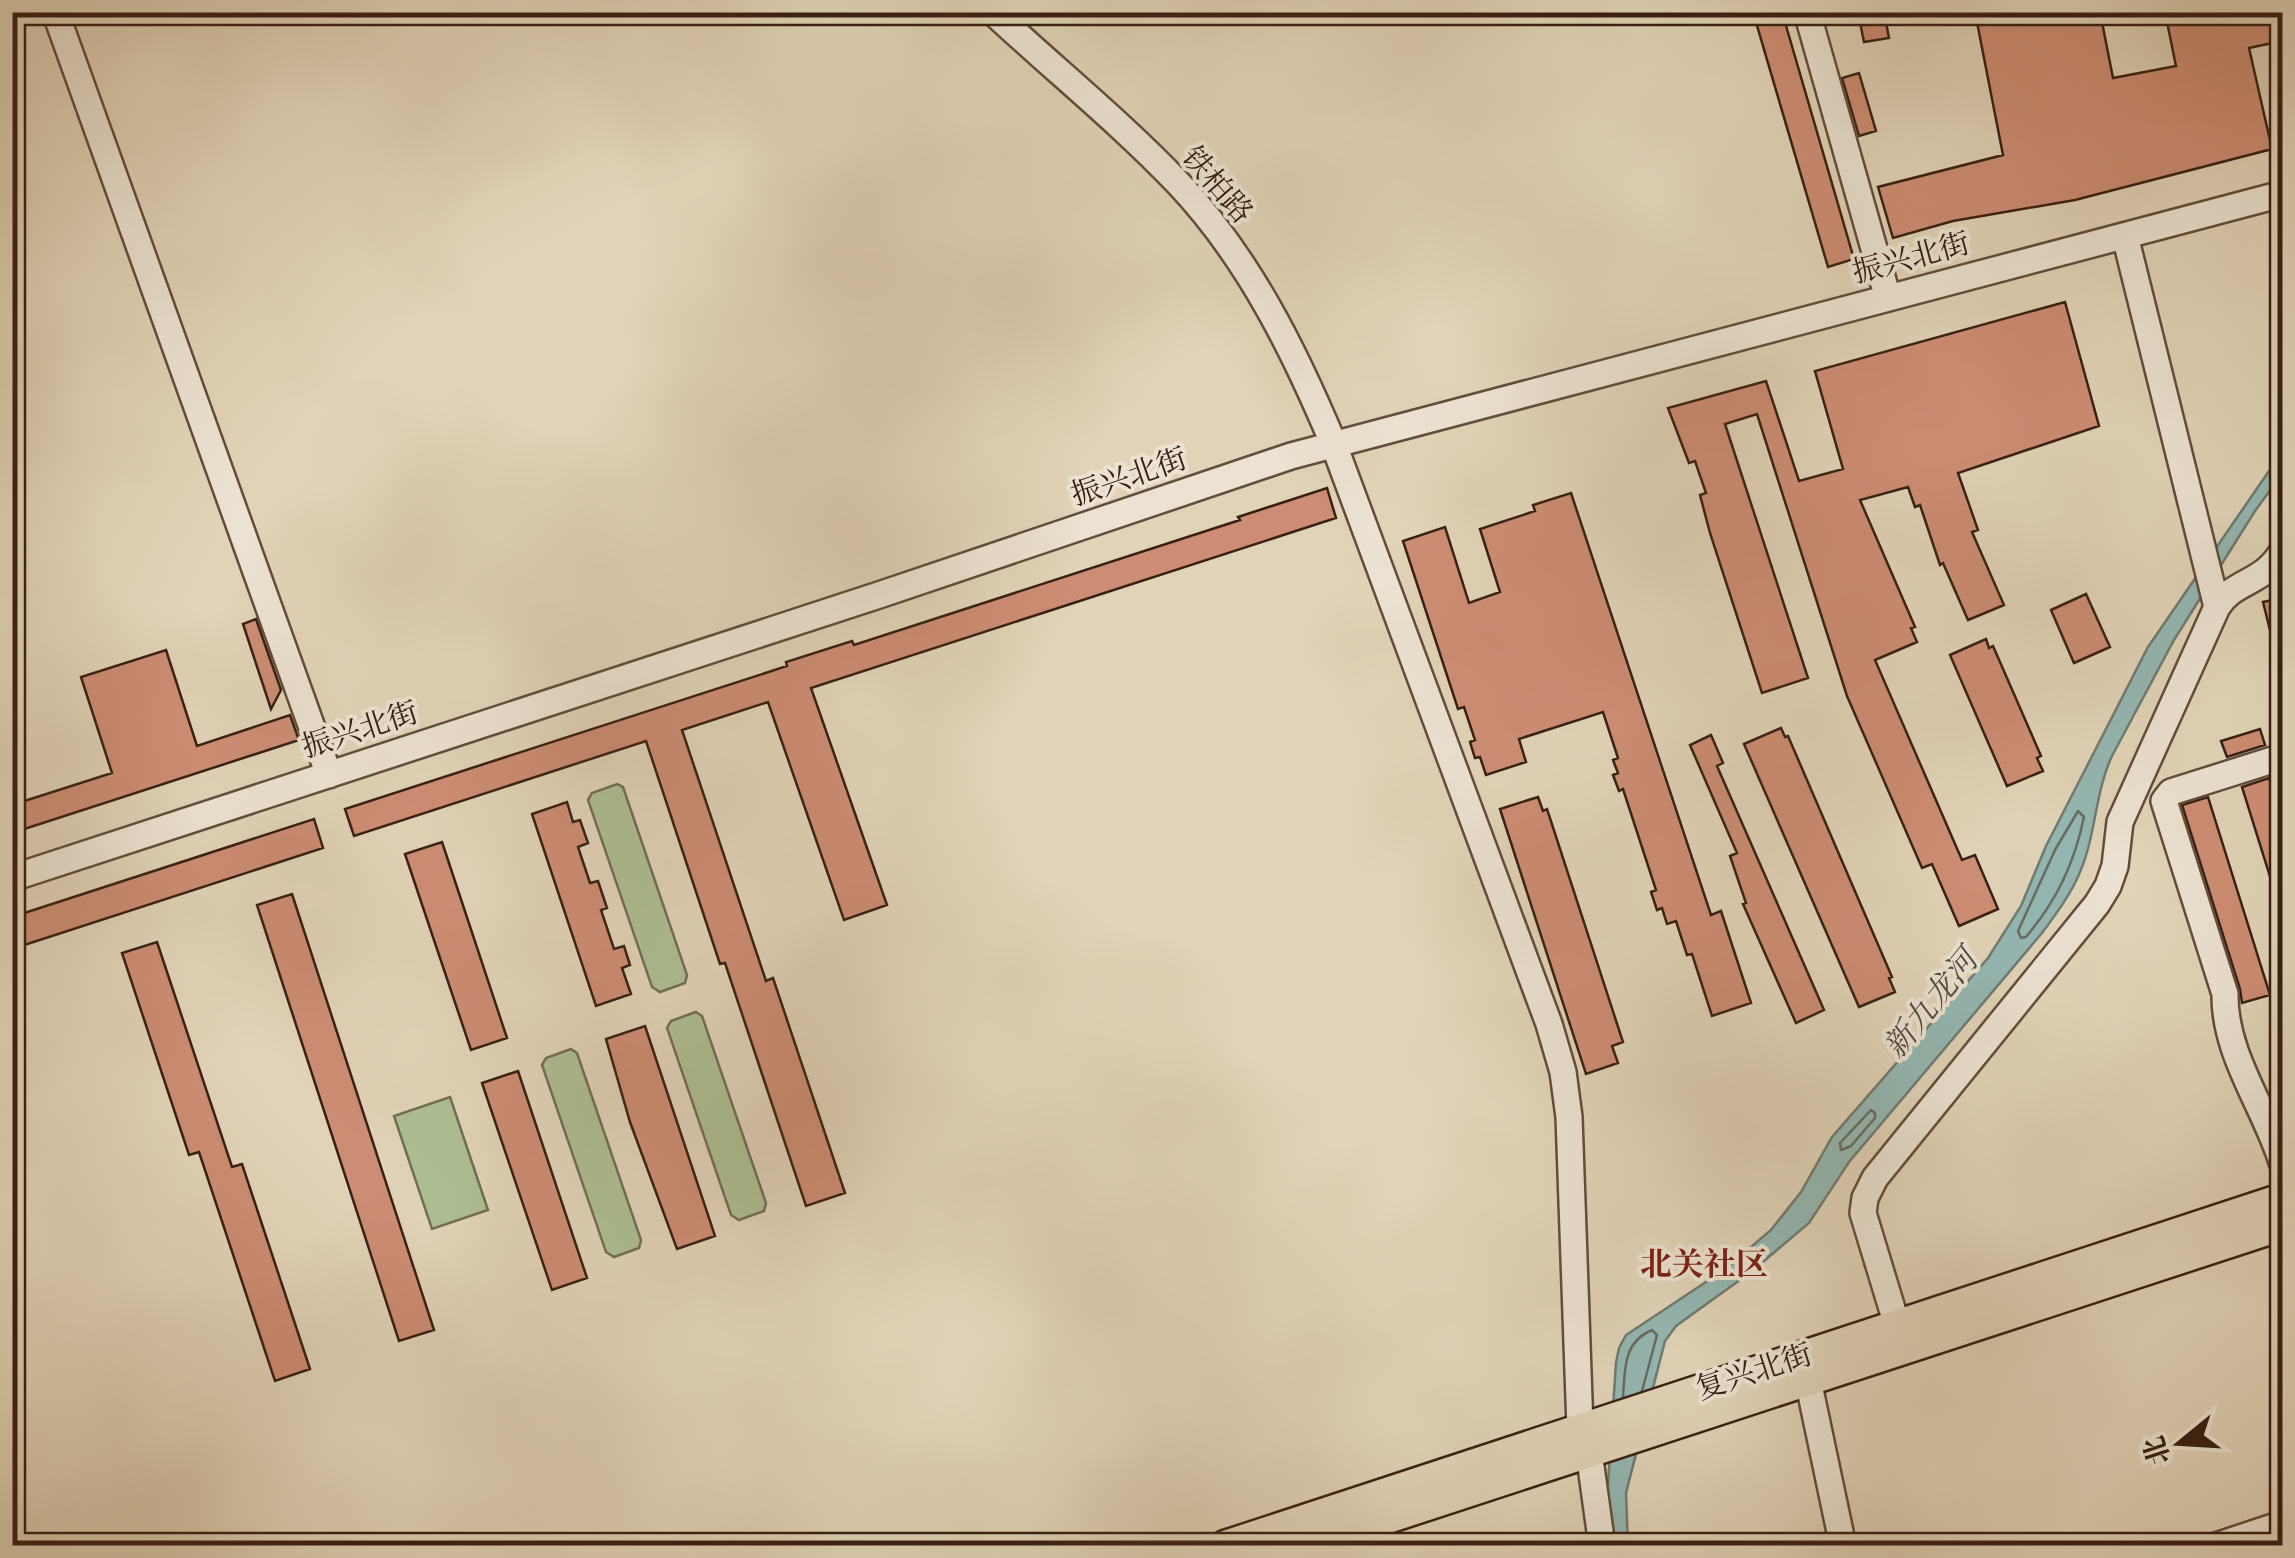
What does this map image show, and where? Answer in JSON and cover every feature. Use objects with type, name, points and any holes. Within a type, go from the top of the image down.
[{"type":"main road","name":"复兴北街","points":[[1657,1418],[1897,1325],[2282,1199]]},
{"type":"main road","name":"复兴北街","points":[[1225,1546],[1657,1418],[1808,1380],[2282,1225]]},
{"type":"main road","name":"复兴北街","points":[[1302,1546],[1592,1438]]},
{"type":"street","name":"铁柏路","points":[[993,12],[1179,184],[1242,266],[1298,359],[1334,445],[1549,1024],[1563,1072],[1602,1546]]},
{"type":"street","points":[[1807,12],[1888,298]]},
{"type":"street","points":[[56,14],[330,774]]},
{"type":"street","name":"振兴北街","points":[[12,878],[879,596],[1291,456],[2282,194]]},
{"type":"street","points":[[1897,1325],[1864,1213],[1865,1198],[1875,1178],[2108,886],[2115,866],[2120,822],[2216,600],[2125,236]]},
{"type":"street","points":[[2216,600],[2272,570],[2282,552]]},
{"type":"street","points":[[2282,758],[2171,792],[2164,801],[2225,994],[2225,1014],[2257,1109],[2272,1128],[2282,1162]]},
{"type":"street","points":[[1808,1380],[1843,1546]]},
{"type":"street","points":[[2216,1546],[2282,1524]]},
{"type":"green space","points":[[617,784],[623,787],[687,975],[685,983],[660,992],[652,987],[588,800],[592,793]]},
{"type":"green space","points":[[696,1012],[702,1016],[766,1203],[764,1211],[739,1220],[731,1215],[667,1028],[671,1021]]},
{"type":"green space","points":[[571,1049],[577,1053],[641,1240],[639,1248],[614,1257],[606,1252],[542,1065],[546,1058]]},
{"type":"green space","points":[[450,1097],[488,1210],[432,1229],[394,1116]]},
{"type":"water","points":[[2282,452],[2282,474],[2174,640],[2112,756],[2085,858],[2058,911],[1849,1162],[1809,1223],[1751,1272],[1676,1326],[1665,1341],[1626,1493],[1628,1545],[1610,1546],[1606,1514],[1616,1363],[1626,1335],[1724,1270],[1771,1230],[1801,1192],[1832,1137],[1988,958],[2021,906],[2046,846],[2148,647]]},
{"type":"building","points":[[1753,12],[1782,12],[1854,259],[1828,267]]},
{"type":"building","points":[[1858,12],[1884,12],[1889,38],[1864,42]]},
{"type":"building","points":[[1975,12],[2100,12],[2113,78],[2176,66],[2165,12],[2282,12],[2282,41],[2249,48],[2272,149],[2075,200],[1953,221],[1893,238],[1878,187],[2003,155]]},
{"type":"building","points":[[1859,73],[1876,131],[1859,136],[1842,78]]},
{"type":"building","points":[[2065,302],[2099,426],[1958,473],[1978,530],[1972,532],[2004,605],[1968,620],[1943,563],[1940,565],[1920,505],[1915,507],[1908,487],[1860,500],[1915,627],[1911,628],[1917,642],[1875,660],[1962,860],[1975,855],[1998,909],[1959,926],[1932,864],[1922,868],[1847,696],[1757,414],[1725,424],[1808,678],[1762,693],[1710,533],[1700,495],[1706,493],[1695,461],[1689,463],[1668,408],[1766,381],[1799,481],[1843,469],[1815,371]]},
{"type":"building","points":[[1327,488],[1336,518],[811,688],[887,905],[844,920],[768,702],[682,730],[766,981],[773,978],[845,1193],[806,1206],[646,741],[354,836],[345,809],[787,666],[786,662],[852,641],[854,645],[1240,520],[1238,517]]},
{"type":"building","points":[[1571,493],[1711,915],[1721,911],[1751,1003],[1712,1016],[1692,954],[1687,955],[1676,921],[1667,924],[1662,908],[1657,910],[1651,892],[1656,890],[1623,789],[1619,791],[1613,775],[1618,773],[1613,760],[1618,758],[1603,712],[1519,739],[1526,762],[1486,775],[1480,757],[1475,758],[1470,742],[1475,740],[1464,707],[1458,709],[1403,541],[1445,527],[1469,603],[1500,592],[1480,529],[1535,511],[1533,505]]},
{"type":"building","points":[[2086,594],[2110,647],[2074,663],[2051,610]]},
{"type":"building","points":[[2282,598],[2282,653],[2276,654],[2263,602]]},
{"type":"building","points":[[256,619],[281,690],[271,709],[243,624]]},
{"type":"building","points":[[1986,639],[1989,648],[1993,646],[2041,756],[2037,758],[2043,771],[2007,786],[1950,655]]},
{"type":"building","points":[[166,650],[197,746],[290,715],[299,740],[12,833],[12,805],[112,773],[81,677]]},
{"type":"building","points":[[1781,728],[1788,736],[1892,977],[1889,978],[1895,992],[1859,1007],[1744,744]]},
{"type":"building","points":[[2260,729],[2265,745],[2227,757],[2221,741]]},
{"type":"building","points":[[1711,735],[1723,763],[1717,766],[1824,1010],[1796,1023],[1743,904],[1746,903],[1730,856],[1737,853],[1690,745]]},
{"type":"building","points":[[2269,778],[2282,821],[2282,901],[2278,902],[2242,787]]},
{"type":"building","points":[[1538,797],[1543,811],[1547,809],[1623,1042],[1612,1046],[1618,1063],[1586,1074],[1500,809]]},
{"type":"building","points":[[2208,797],[2270,995],[2242,1003],[2182,805]]},
{"type":"building","points":[[567,802],[573,822],[580,820],[588,843],[578,847],[590,883],[598,881],[607,908],[601,910],[614,949],[624,946],[630,965],[622,968],[631,994],[596,1006],[532,814]]},
{"type":"building","points":[[314,819],[323,848],[12,949],[12,917]]},
{"type":"building","points":[[442,842],[507,1038],[471,1050],[405,854]]},
{"type":"building","points":[[292,894],[434,1330],[399,1341],[257,905]]},
{"type":"building","points":[[157,942],[232,1167],[242,1164],[310,1369],[275,1381],[199,1152],[189,1155],[122,953]]},
{"type":"building","points":[[645,1026],[715,1236],[677,1249],[630,1122],[606,1039]]},
{"type":"building","points":[[518,1071],[587,1278],[552,1290],[482,1083]]},
{"type":"district","name":"北关社区","points":[[1704,1265]]},
{"type":"water label","name":"新九龙河","points":[[1931,1004]]}]
